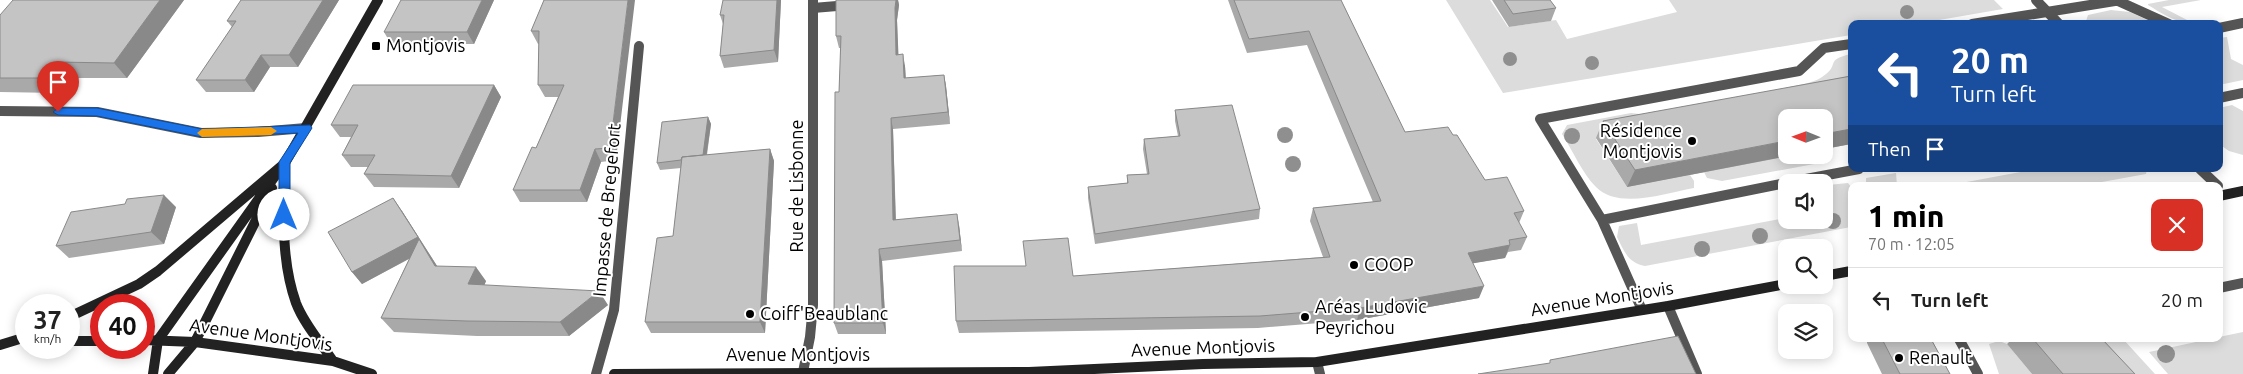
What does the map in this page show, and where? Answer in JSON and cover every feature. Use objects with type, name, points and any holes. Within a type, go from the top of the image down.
[{"type":"main road","points":[[153,374],[158,340],[285,162],[378,0]]},
{"type":"main road","points":[[80,312],[139,284],[158,271],[285,162]]},
{"type":"main road","points":[[168,374],[195,342],[285,162]]},
{"type":"main road","points":[[285,162],[284,250],[296,302],[301,313],[333,361]]},
{"type":"main road","points":[[2223,191],[2243,191]]},
{"type":"main road","points":[[1833,274],[1848,272]]},
{"type":"main road","name":"Avenue Montjovis","points":[[614,374],[1029,372],[1203,364],[1317,362],[1668,306],[1778,285]]},
{"type":"main road","name":"Avenue Montjovis","points":[[158,340],[195,342],[333,361],[372,374]]},
{"type":"main road","points":[[0,345],[14,342]]},
{"type":"street","points":[[2036,0],[2056,20]]},
{"type":"street","points":[[1995,20],[2120,0],[2162,20]]},
{"type":"street","points":[[813,4],[858,4]]},
{"type":"street","name":"Rue de Lisbonne","points":[[803,372],[810,336],[813,305],[813,4]]},
{"type":"street","points":[[2223,27],[2243,23]]},
{"type":"street","points":[[1642,310],[1602,220],[1540,119],[1799,72],[1824,48],[1848,44]]},
{"type":"street","name":"Impasse de Bregefort","points":[[596,374],[614,310],[638,46]]},
{"type":"street","points":[[2223,97],[2243,93]]},
{"type":"street","points":[[0,111],[97,112],[202,133],[258,132],[306,128]]},
{"type":"street","points":[[1833,174],[1848,171]]},
{"type":"street","points":[[2203,172],[2212,182]]},
{"type":"street","points":[[1602,220],[1778,185]]},
{"type":"street","points":[[2223,287],[2243,283]]},
{"type":"street","points":[[1668,306],[1697,374]]},
{"type":"street","points":[[1961,342],[1978,374]]},
{"type":"street","points":[[1317,362],[1320,374]]},
{"type":"shaded area","points":[[1446,0],[1490,0],[1508,27],[1556,20],[1567,39],[1677,12],[1669,0],[1994,0],[2003,9],[1939,20],[1848,20],[1848,36],[1503,93]]},
{"type":"shaded area","points":[[2169,0],[2201,0],[2162,7],[2187,20],[2176,20],[2148,4]]},
{"type":"shaded area","points":[[2111,10],[2130,12],[2147,20],[2086,20],[2088,15]]},
{"type":"shaded area","points":[[2227,37],[2231,59],[2243,65],[2243,80],[2223,84],[2223,38]]},
{"type":"shaded area","points":[[1848,55],[1848,92],[1799,101],[1789,87],[1809,83],[1822,77],[1830,71],[1835,60]]},
{"type":"shaded area","points":[[2232,105],[2243,111],[2243,155],[2229,151],[2223,147],[2223,107]]},
{"type":"shaded area","points":[[1631,113],[1648,115],[1596,139],[1627,187],[1690,175],[1694,181],[1694,188],[1656,196],[1629,199],[1605,194],[1596,187],[1582,169],[1562,134],[1567,125]]},
{"type":"shaded area","points":[[1778,158],[1778,164],[1814,164],[1722,181],[1707,178],[1704,172]]},
{"type":"shaded area","points":[[2021,172],[2146,172],[2146,174],[2102,182],[1967,182]]},
{"type":"shaded area","points":[[1896,173],[1897,182],[1866,182],[1866,178]]},
{"type":"shaded area","points":[[1848,183],[1848,228],[1788,239],[1778,239],[1778,241],[1645,266],[1634,262],[1624,252],[1617,237],[1619,226],[1637,223],[1641,245],[1778,219],[1778,229],[1833,229],[1833,184]]},
{"type":"shaded area","points":[[2243,332],[2243,374],[2168,374],[2149,352],[2196,342],[2223,342],[2223,336]]},
{"type":"shaded area","points":[[2002,342],[2007,344],[2032,374],[1999,374],[1989,344]]},
{"type":"shaded area","points":[[2104,342],[2126,342],[2155,374],[2132,374]]},
{"type":"building","points":[[13,0],[160,0],[114,63],[56,62],[43,78],[0,78],[0,15]]},
{"type":"building","points":[[241,0],[323,0],[289,55],[261,55],[245,80],[196,80],[236,21],[227,21]]},
{"type":"building","points":[[401,0],[482,0],[467,32],[384,32]]},
{"type":"building","points":[[544,0],[628,0],[610,148],[595,149],[580,190],[513,190],[532,147],[536,148],[564,85],[538,85],[539,31],[531,31]]},
{"type":"building","points":[[723,0],[777,0],[774,50],[720,56],[724,15],[720,15]]},
{"type":"building","points":[[836,0],[896,0],[896,55],[903,54],[904,78],[944,75],[948,112],[891,118],[893,220],[957,214],[960,240],[879,249],[883,323],[834,323],[835,92],[839,92],[841,36],[836,36]]},
{"type":"building","points":[[1234,0],[1341,0],[1405,132],[1448,127],[1453,135],[1457,135],[1485,180],[1507,177],[1524,211],[1514,213],[1527,237],[1509,240],[1510,245],[1468,253],[1484,286],[1360,308],[1260,316],[956,321],[954,266],[1026,266],[1023,241],[1068,238],[1073,276],[1330,257],[1313,208],[1381,201],[1309,31],[1249,39]]},
{"type":"building","points":[[1504,0],[1550,0],[1556,8],[1513,14]]},
{"type":"building","name":"Résidence Montjovis","points":[[1848,77],[1848,130],[1833,132],[1833,109],[1778,109],[1778,143],[1635,170],[1603,121]]},
{"type":"building","points":[[353,85],[494,85],[451,176],[364,174],[375,155],[342,155],[358,125],[331,125]]},
{"type":"building","points":[[1232,105],[1260,209],[1095,234],[1088,187],[1128,183],[1127,175],[1149,174],[1144,139],[1180,136],[1175,110]]},
{"type":"building","points":[[708,117],[703,155],[682,157],[681,160],[657,163],[662,122]]},
{"type":"building","points":[[770,149],[760,322],[645,322],[657,238],[673,236],[682,157]]},
{"type":"building","points":[[164,195],[151,232],[56,246],[71,212],[125,204],[127,199]]},
{"type":"building","points":[[393,198],[418,237],[352,272],[328,232]]},
{"type":"building","points":[[419,239],[435,266],[476,267],[468,284],[599,291],[560,322],[381,318]]},
{"type":"building","points":[[1678,336],[1696,374],[1478,374],[1550,363],[1550,360]]},
{"type":"building","points":[[1884,342],[1933,342],[1950,374],[1900,374]]},
{"type":"building","points":[[2036,342],[2105,342],[2135,374],[2063,374]]},
{"type":"slow traffic","points":[[202,133],[271,131]]},
{"type":"place","name":"Montjovis","points":[[376,46]]},
{"type":"place","name":"Résidence Montjovis","points":[[1692,141]]},
{"type":"place","name":"COOP","points":[[1354,265]]},
{"type":"place","name":"Coiff'Beaublanc","points":[[750,314]]},
{"type":"place","name":"Aréas Ludovic Peyrichou","points":[[1305,317]]},
{"type":"place","name":"Renault","points":[[1899,358]]},
{"type":"route","points":[[58,112],[97,112],[202,133],[258,132],[306,128],[285,162],[284,215]]}]
